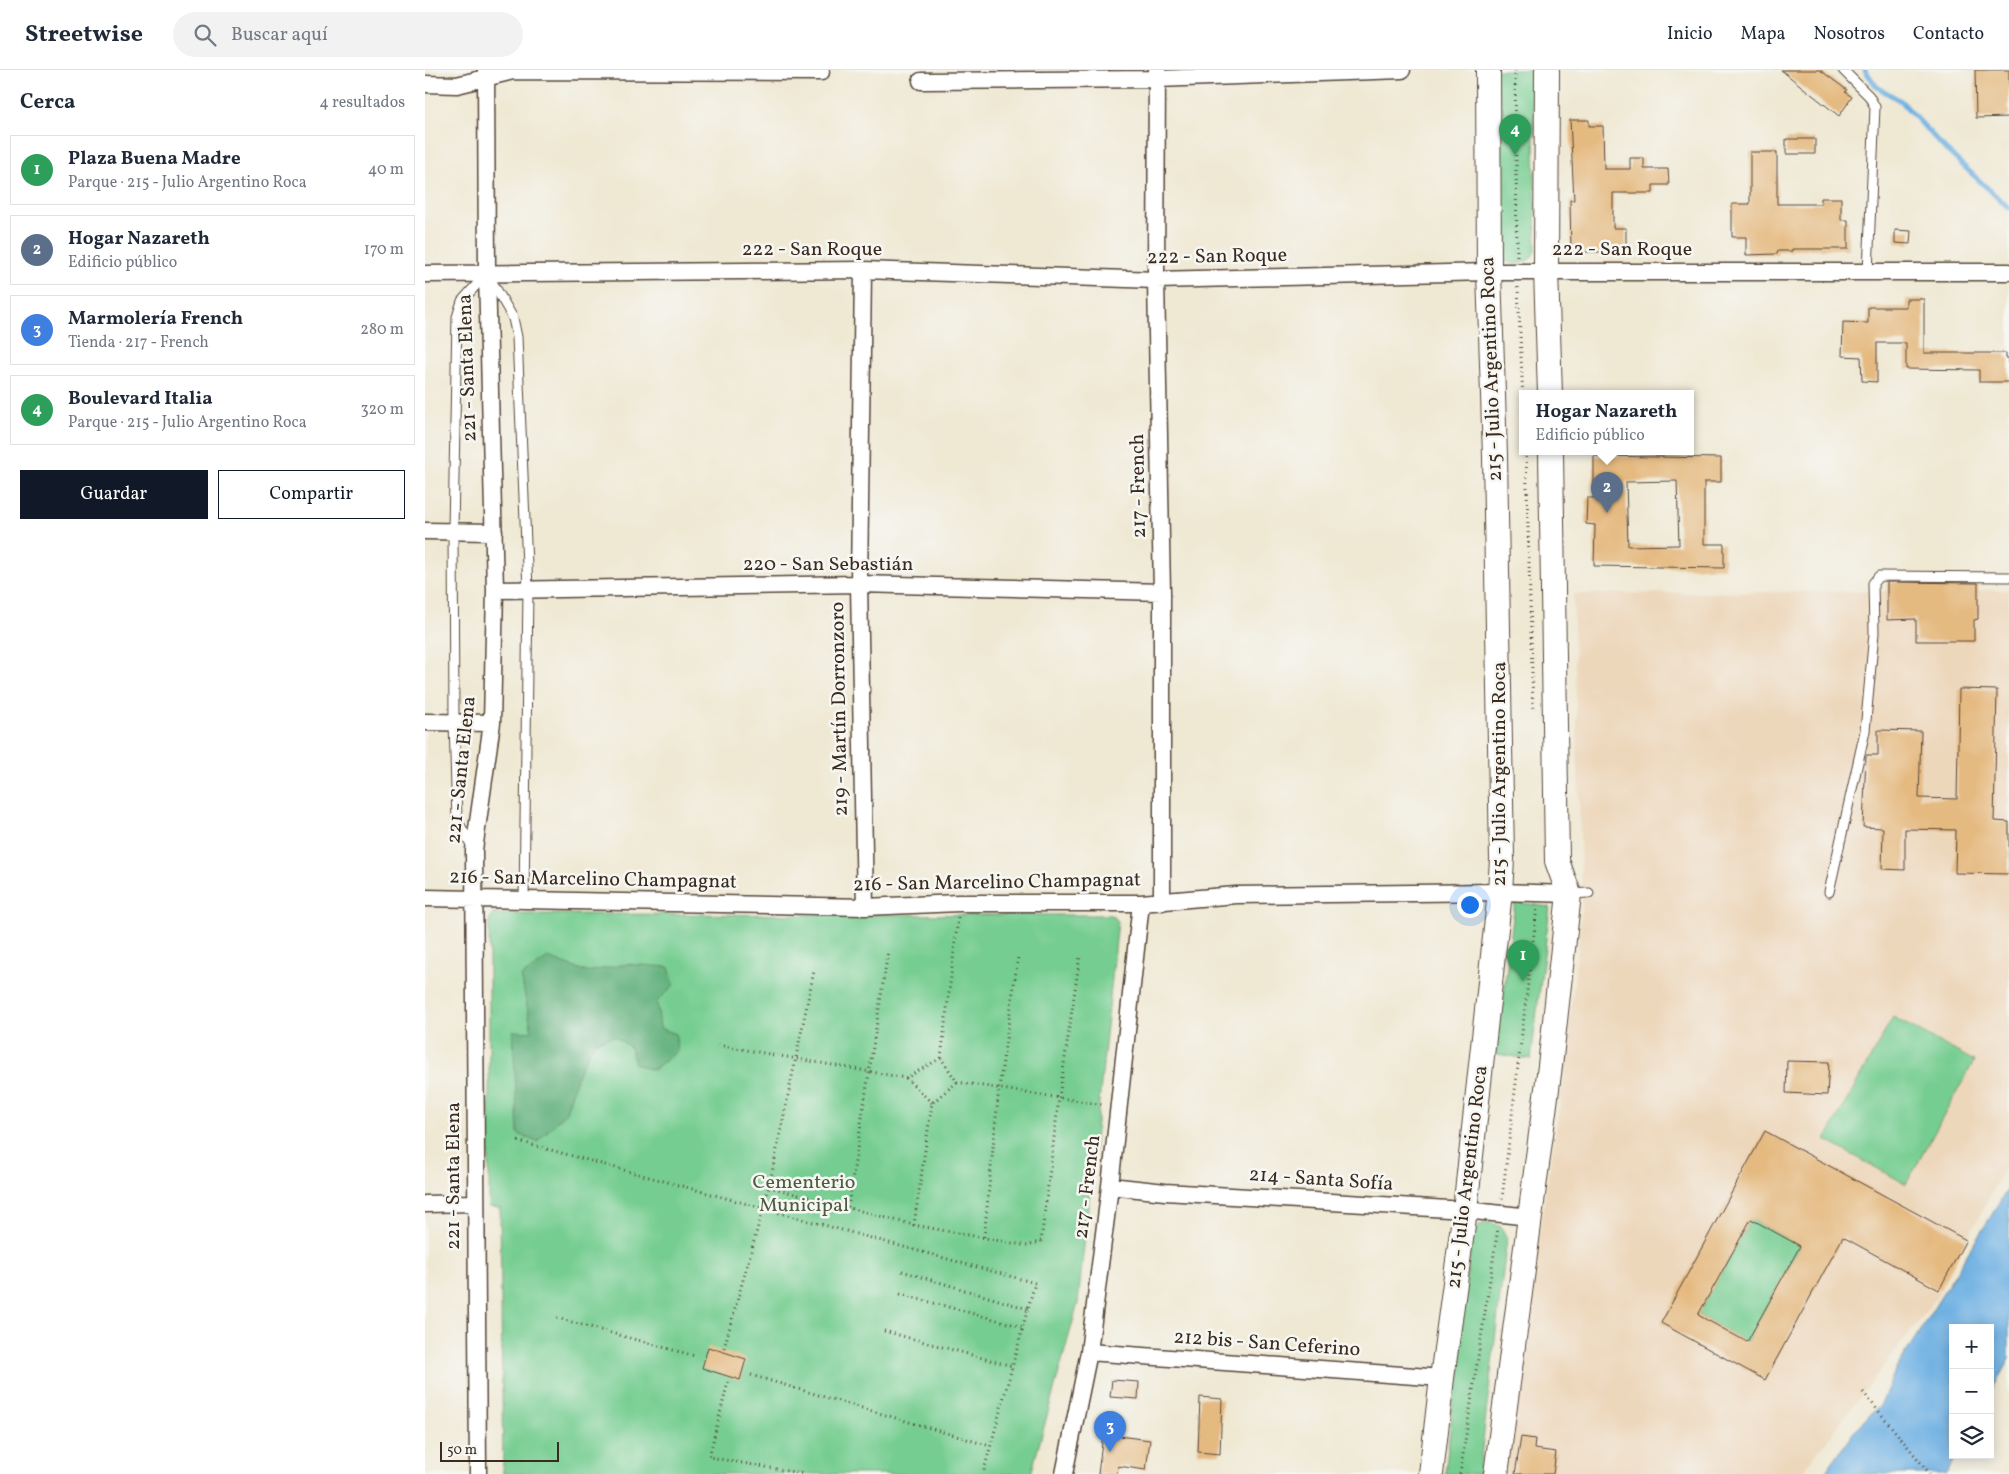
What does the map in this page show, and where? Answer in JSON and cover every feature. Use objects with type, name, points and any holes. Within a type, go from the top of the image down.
[{"type":"street","points":[[921,81],[1157,74],[1403,70]]},
{"type":"street","name":"215 - Julio Argentino Roca","points":[[1431,1474],[1465,1210],[1500,892],[1502,777],[1495,446],[1489,272],[1487,70]]},
{"type":"street","points":[[1547,70],[1546,271],[1550,390]]},
{"type":"street","points":[[425,84],[457,85],[486,74],[513,71],[821,72]]},
{"type":"street","name":"221 - Santa Elena","points":[[478,1474],[474,850],[492,723],[495,590],[487,273],[486,74]]},
{"type":"street","name":"217 - French","points":[[1157,74],[1156,280],[1162,592],[1162,902]]},
{"type":"street","name":"222 - San Roque","points":[[425,274],[863,270],[1156,280],[1546,271],[2009,272]]},
{"type":"street","name":"219 - Martín Dorronzoro","points":[[863,270],[859,584],[865,907]]},
{"type":"street","points":[[1496,1474],[1530,1217],[1579,893],[1557,861],[1551,455]]},
{"type":"street","points":[[425,531],[494,532]]},
{"type":"street","name":"220 - San Sebastián","points":[[495,590],[859,584],[1162,592]]},
{"type":"street","points":[[425,722],[492,723]]},
{"type":"street","name":"216 - San Marcelino Champagnat","points":[[425,898],[865,907],[959,903],[1141,903],[1236,895],[1579,893]]},
{"type":"street","name":"217 - French","points":[[1064,1474],[1089,1352],[1110,1186],[1141,903]]},
{"type":"street","name":"214 - Santa Sofía","points":[[1110,1186],[1165,1192],[1465,1210],[1530,1217]]},
{"type":"street","points":[[425,1204],[475,1203]]},
{"type":"street","name":"212 bis - San Ceferino","points":[[1089,1352],[1442,1378]]},
{"type":"lane","points":[[1843,70],[1869,96],[1875,107],[1868,272]]},
{"type":"lane","points":[[474,850],[457,820],[454,722],[453,531],[457,317],[463,301],[487,273],[513,318],[517,338],[528,589],[524,901]]},
{"type":"lane","points":[[1829,892],[1865,731],[1874,634],[1873,582],[1879,576],[2009,577]]},
{"type":"path","points":[[1515,70],[1517,272],[1522,390]]},
{"type":"path","points":[[1526,455],[1534,715]]},
{"type":"path","points":[[1459,1474],[1500,1215],[1539,894]]},
{"type":"path","points":[[957,1082],[941,1058],[959,903]]},
{"type":"path","points":[[848,1207],[888,951]]},
{"type":"path","points":[[769,1187],[914,1225],[1028,1246],[1041,1241],[1059,1098],[1080,956]]},
{"type":"path","points":[[984,1237],[999,1088],[1018,957]]},
{"type":"path","points":[[724,1348],[769,1187],[814,971]]},
{"type":"path","points":[[718,1045],[906,1078],[932,1103]]},
{"type":"path","points":[[906,1078],[941,1058]]},
{"type":"path","points":[[914,1225],[932,1103],[957,1082],[1119,1107]]},
{"type":"path","points":[[518,1141],[1035,1283],[989,1446],[983,1474]]},
{"type":"path","points":[[902,1271],[1028,1309]]},
{"type":"path","points":[[899,1294],[1023,1327],[1021,1333]]},
{"type":"path","points":[[557,1318],[695,1356]]},
{"type":"path","points":[[884,1330],[1012,1366]]},
{"type":"path","points":[[751,1375],[989,1446]]},
{"type":"path","points":[[728,1382],[709,1457],[804,1474]]},
{"type":"path","points":[[1863,1392],[1930,1474]]},
{"type":"shaded area","points":[[2009,590],[2009,1159],[1937,1297],[1801,1474],[1501,1474],[1564,1077],[1582,909],[1573,594]]},
{"type":"green space","points":[[1494,70],[1533,70],[1536,251],[1525,262],[1516,264],[1501,259]]},
{"type":"green space","points":[[1515,902],[1550,907],[1531,1059],[1496,1054]]},
{"type":"green space","name":"Cementerio Municipal","points":[[493,914],[1111,915],[1118,921],[1078,1303],[1031,1474],[503,1474],[500,1208],[489,1207],[489,921]]},
{"type":"green space","points":[[548,958],[587,972],[627,964],[669,967],[674,985],[657,1002],[660,1028],[676,1034],[677,1051],[653,1070],[635,1064],[630,1047],[614,1036],[594,1042],[579,1071],[566,1112],[537,1142],[518,1134],[513,1031],[532,1032],[521,976]]},
{"type":"green space","points":[[1893,1017],[1974,1061],[1906,1184],[1825,1140]]},
{"type":"green space","points":[[1751,1219],[1800,1246],[1747,1342],[1698,1315]]},
{"type":"green space","points":[[1491,1222],[1501,1227],[1507,1238],[1479,1474],[1445,1474],[1472,1233],[1480,1225]]},
{"type":"water","points":[[2009,1187],[2009,1359],[1994,1387],[1994,1324],[1949,1324],[1949,1459],[1955,1459],[1946,1474],[1824,1474],[1858,1426],[1880,1406],[1896,1369]]},
{"type":"building","points":[[1781,70],[1820,70],[1847,90],[1845,92],[1852,97],[1839,116]]},
{"type":"building","points":[[1975,70],[2009,70],[2009,117],[1976,118]]},
{"type":"building","points":[[1570,120],[1589,120],[1589,126],[1603,126],[1604,169],[1630,169],[1630,158],[1644,158],[1644,169],[1668,169],[1669,185],[1653,185],[1653,193],[1613,193],[1613,228],[1626,228],[1626,252],[1571,252],[1570,200],[1574,200]]},
{"type":"building","points":[[1786,139],[1815,139],[1815,154],[1786,154]]},
{"type":"building","points":[[1750,152],[1777,152],[1777,204],[1821,204],[1821,198],[1841,198],[1841,220],[1848,220],[1848,249],[1792,249],[1792,251],[1778,251],[1777,254],[1746,255],[1746,237],[1732,237],[1732,204],[1750,204]]},
{"type":"building","points":[[1895,230],[1911,231],[1910,244],[1895,243]]},
{"type":"building","points":[[1906,299],[1924,299],[1924,353],[2006,353],[2006,358],[2009,358],[2009,382],[1979,382],[1979,370],[1906,369],[1906,343],[1877,343],[1877,382],[1862,381],[1861,357],[1842,356],[1843,322],[1868,323],[1868,307],[1906,307]]},
{"type":"building","points":[[1594,456],[1721,458],[1721,482],[1704,482],[1704,544],[1724,544],[1724,568],[1594,566],[1595,525],[1586,524],[1587,498],[1594,498]],"holes":[[[1677,481],[1679,545],[1628,546],[1626,482]]]},
{"type":"building","points":[[1887,582],[1978,583],[1978,619],[1974,620],[1974,641],[1916,641],[1916,619],[1887,620]]},
{"type":"building","points":[[1959,689],[1997,690],[1994,821],[2009,822],[2009,874],[1955,873],[1956,830],[1905,829],[1905,870],[1882,869],[1883,828],[1863,827],[1866,755],[1878,755],[1878,730],[1921,731],[1919,798],[1957,799]]},
{"type":"building","points":[[1787,1061],[1829,1062],[1827,1095],[1786,1093]]},
{"type":"building","points":[[1765,1131],[1966,1240],[1939,1290],[1843,1237],[1765,1380],[1661,1323]],"holes":[[[1751,1219],[1800,1246],[1747,1342],[1698,1315]]]},
{"type":"building","points":[[708,1347],[746,1359],[740,1380],[702,1368]]},
{"type":"building","points":[[1112,1380],[1139,1382],[1138,1399],[1110,1397]]},
{"type":"building","points":[[1200,1397],[1222,1399],[1220,1454],[1198,1452]]},
{"type":"building","points":[[1103,1434],[1150,1440],[1146,1470],[1118,1466],[1117,1474],[1098,1474]]},
{"type":"building","points":[[1521,1437],[1535,1439],[1534,1449],[1556,1452],[1553,1474],[1515,1474]]},
{"type":"waterway","points":[[1865,70],[1877,87],[1901,101],[1944,148],[2009,208]]},
{"type":"place","name":"Boulevard Italia","points":[[1515,155]]},
{"type":"place","name":"Hogar Nazareth","points":[[1607,513]]},
{"type":"place","name":"Plaza Buena Madre","points":[[1523,981]]},
{"type":"place","name":"Marmolería French","points":[[1110,1452]]}]
